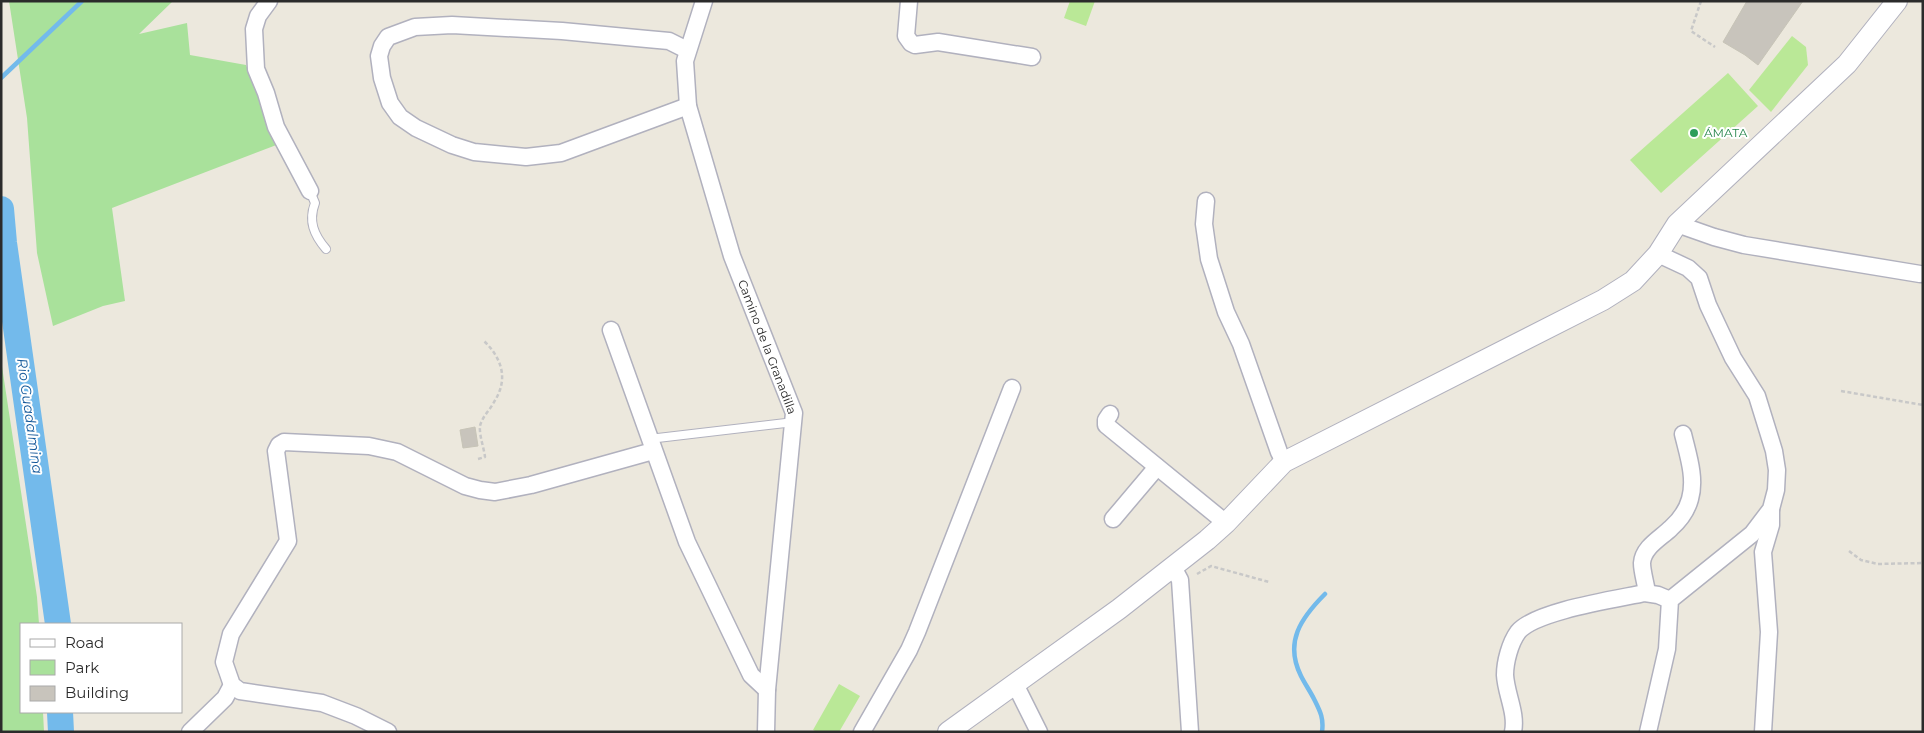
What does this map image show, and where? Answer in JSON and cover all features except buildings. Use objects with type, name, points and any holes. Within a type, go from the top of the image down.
[{"type":"street","points":[[269,1],[258,16],[254,29],[256,69],[266,93],[276,127],[310,191]]},
{"type":"street","name":"Camino de la Granadilla","points":[[704,1],[685,61],[688,106],[732,256],[794,413],[768,690],[766,732]]},
{"type":"street","points":[[909,1],[906,36],[915,45],[938,42],[1032,57]]},
{"type":"street","points":[[948,732],[1119,610],[1172,568],[1226,523],[1284,462],[1603,300],[1633,281],[1658,254],[1678,224],[1847,64],[1897,1]]},
{"type":"street","points":[[687,50],[669,42],[646,39],[562,31],[452,25],[415,27],[388,37],[382,46],[379,56],[382,78],[390,103],[400,117],[416,128],[445,142],[474,152],[526,156],[561,153],[688,106]]},
{"type":"street","points":[[1206,201],[1204,224],[1209,259],[1226,312],[1241,344],[1284,462]]},
{"type":"street","points":[[1678,224],[1714,238],[1744,245],[1920,274]]},
{"type":"street","points":[[1658,254],[1688,268],[1699,278],[1708,305],[1733,358],[1757,396],[1774,451],[1777,470],[1776,490],[1771,508],[1771,525],[1763,552],[1769,632],[1763,732]]},
{"type":"street","points":[[611,330],[687,542],[751,675],[768,690]]},
{"type":"street","points":[[862,732],[909,650],[917,632],[1012,388]]},
{"type":"street","points":[[1110,414],[1106,420],[1106,425],[1226,523]]},
{"type":"street","points":[[1647,593],[1642,564],[1644,556],[1647,550],[1673,527],[1684,513],[1690,499],[1691,470],[1683,434]]},
{"type":"street","points":[[388,732],[356,716],[322,703],[240,691],[232,685],[224,662],[231,634],[288,542],[276,451],[279,445],[284,442],[369,446],[397,452],[465,486],[495,492],[531,485],[651,445]]},
{"type":"street","points":[[1113,519],[1157,467]]},
{"type":"street","points":[[1648,732],[1667,649],[1670,600],[1752,534],[1771,508]]},
{"type":"street","points":[[1172,568],[1180,580],[1190,732]]},
{"type":"street","points":[[1513,732],[1513,716],[1505,676],[1507,658],[1518,633],[1524,626],[1561,612],[1647,593],[1658,594],[1670,600]]},
{"type":"street","points":[[1015,684],[1039,732]]},
{"type":"street","points":[[190,732],[225,698],[232,685]]},
{"type":"lane","points":[[310,191],[315,203],[312,211],[312,225],[317,238],[326,249]]},
{"type":"lane","points":[[651,445],[794,422]]},
{"type":"path","points":[[1701,1],[1691,31],[1714,47]]},
{"type":"path","points":[[478,459],[485,457],[480,427],[501,386],[501,365],[498,356],[483,340]]},
{"type":"path","points":[[1841,390],[1923,405]]},
{"type":"path","points":[[1849,551],[1861,560],[1878,564],[1923,562]]},
{"type":"path","points":[[1197,574],[1211,566],[1269,582]]},
{"type":"green space","points":[[9,1],[173,1],[139,34],[187,23],[190,55],[246,65],[279,144],[112,208],[125,301],[103,306],[53,326],[37,253],[27,118]]},
{"type":"green space","points":[[1070,1],[1095,1],[1086,26],[1064,18]]},
{"type":"green space","points":[[1792,36],[1806,47],[1808,65],[1771,112],[1749,90]]},
{"type":"green space","name":"ÁMATA","points":[[1728,73],[1758,106],[1661,193],[1630,160]]},
{"type":"green space","points":[[1,360],[37,597],[39,623],[20,623],[20,713],[43,713],[44,732],[1,732]]},
{"type":"green space","points":[[839,684],[860,696],[839,732],[817,732],[813,730]]},
{"type":"waterway","points":[[1,78],[82,1]]},
{"type":"waterway","name":"Rio Guadalmina","points":[[1,209],[4,243],[58,623]]},
{"type":"waterway","points":[[1322,732],[1321,715],[1301,676],[1294,652],[1295,641],[1302,622],[1325,594]]},
{"type":"waterway","name":"Rio Guadalmina","points":[[60,713],[61,732]]},
{"type":"place","name":"ÁMATA","points":[[1694,133]]}]
